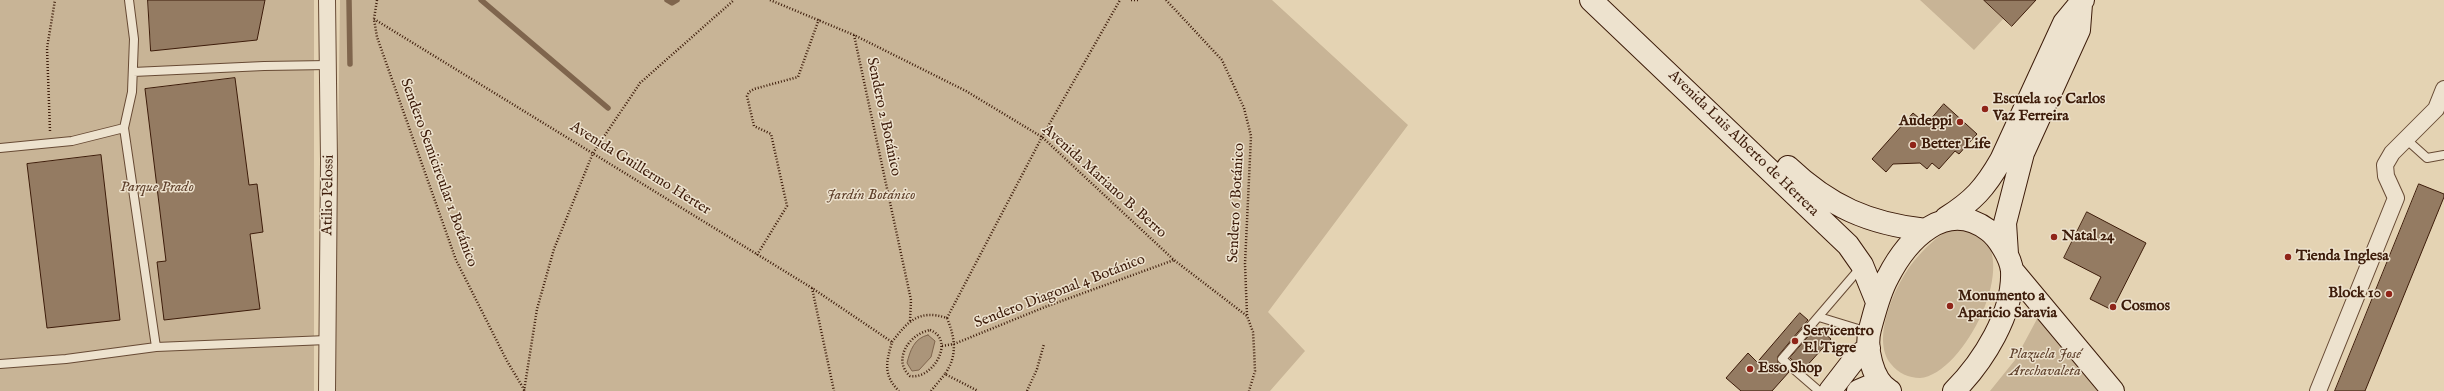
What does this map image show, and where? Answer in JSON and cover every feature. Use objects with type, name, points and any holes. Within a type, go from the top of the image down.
[{"type":"main road","name":"Avenida Luis Alberto de Herrera","points":[[1591,0],[1848,245],[1862,265],[1877,302]]},
{"type":"main road","name":"Avenida Luis Alberto de Herrera","points":[[1612,0],[1804,182],[1825,198],[1844,209],[1877,221],[1926,230]]},
{"type":"main road","points":[[1858,391],[1885,388],[1871,360],[1869,340],[1877,302],[1888,277],[1902,254],[1926,230],[1976,198],[1989,181],[2001,160],[2064,23],[2082,2]]},
{"type":"main road","points":[[1954,391],[1980,360],[1996,332],[2006,308],[2010,264],[2005,222],[2023,153],[2079,30],[2082,2]]},
{"type":"main road","points":[[1946,218],[1965,218],[1981,224],[1993,233],[2010,264],[2113,391]]},
{"type":"main road","points":[[1830,391],[1869,340]]},
{"type":"street","name":"Atilio Pelossi","points":[[327,0],[327,391]]},
{"type":"street","points":[[2318,391],[2396,198],[2386,176],[2385,165],[2392,153],[2407,140],[2436,109],[2444,89]]},
{"type":"lane","points":[[129,0],[134,39],[133,72],[132,92],[124,128],[156,348]]},
{"type":"lane","points":[[133,72],[264,66],[328,65]]},
{"type":"lane","points":[[0,148],[72,141],[124,128]]},
{"type":"lane","points":[[2407,140],[2427,158],[2444,155]]},
{"type":"lane","points":[[1819,391],[1782,359],[1862,265]]},
{"type":"lane","points":[[1819,317],[1869,340]]},
{"type":"lane","points":[[0,364],[66,359],[156,348],[327,340]]},
{"type":"path","points":[[51,143],[47,48],[55,0]]},
{"type":"path","name":"Sendero Semicircular 1 Botánico","points":[[377,0],[374,19],[377,36],[456,260],[507,361],[525,391]]},
{"type":"path","points":[[525,391],[537,309],[552,257],[593,153],[640,83],[734,0]]},
{"type":"path","name":"Avenida Mariano B. Berro","points":[[770,0],[819,19],[854,35],[966,91],[1042,137],[1174,260],[1247,316]]},
{"type":"path","points":[[931,391],[945,374],[954,356],[954,344],[946,318],[1042,137],[1120,0]]},
{"type":"path","points":[[1131,0],[1139,0]]},
{"type":"path","name":"Sendero 6 Botánico","points":[[1166,0],[1222,60],[1244,108],[1251,136],[1245,264],[1247,316]]},
{"type":"path","name":"Avenida Guillermo Herter","points":[[374,19],[812,288],[892,342]]},
{"type":"path","points":[[757,255],[786,206],[771,134],[754,126],[747,96],[749,92],[754,89],[798,77],[819,19]]},
{"type":"path","name":"Sendero 2 Botánico","points":[[854,35],[911,300],[910,321]]},
{"type":"path","name":"Sendero Diagonal 4 Botánico","points":[[942,346],[954,344],[1045,307],[1174,260]]},
{"type":"path","points":[[812,288],[834,391]]},
{"type":"path","points":[[899,391],[890,382],[886,362],[892,342],[910,321],[926,314],[946,318]]},
{"type":"path","points":[[1247,316],[1253,332],[1255,371],[1249,391]]},
{"type":"path","points":[[925,331],[934,332],[941,340],[942,346],[936,362],[923,375],[910,376],[905,371],[902,356],[915,336],[925,331]]},
{"type":"path","points":[[1027,391],[1037,369],[1044,344]]},
{"type":"path","points":[[945,374],[978,391]]},
{"type":"green space","name":"Parque Prado","points":[[0,0],[314,0],[314,391],[0,391]]},
{"type":"green space","name":"Jardín Botánico","points":[[340,0],[1272,0],[1408,125],[1268,312],[1305,351],[1270,391],[335,391]]},
{"type":"green space","points":[[1920,0],[1984,0],[2004,18],[1974,50]]},
{"type":"green space","points":[[1952,228],[1976,232],[1989,245],[1993,265],[1991,288],[1982,313],[1969,337],[1954,357],[1937,372],[1920,378],[1912,377],[1900,372],[1894,367],[1885,353],[1883,340],[1884,326],[1888,311],[1900,283],[1914,261],[1922,251]]},
{"type":"green space","name":"Plazuela José Arechavaleta","points":[[2037,319],[2043,319],[2050,326],[2098,391],[1990,391],[2015,360]]},
{"type":"shaded area","points":[[928,335],[935,341],[931,357],[919,370],[912,371],[907,363],[911,350],[919,339]]},
{"type":"building","points":[[148,0],[265,0],[257,40],[151,51]]},
{"type":"building","points":[[1984,0],[2036,0],[2012,26]]},
{"type":"building","points":[[235,78],[249,185],[257,184],[263,232],[250,234],[260,309],[164,320],[157,262],[166,261],[145,89]]},
{"type":"building","points":[[1944,104],[1977,134],[1959,154],[1955,151],[1939,169],[1932,163],[1927,169],[1920,163],[1893,164],[1886,172],[1872,159],[1913,113],[1926,124]]},
{"type":"building","points":[[101,155],[120,320],[47,328],[27,164]]},
{"type":"building","name":"Block 10","points":[[2419,184],[2444,194],[2444,197],[2365,391],[2335,391]]},
{"type":"building","points":[[2087,212],[2146,243],[2112,310],[2090,299],[2101,277],[2064,258]]},
{"type":"building","points":[[1800,313],[1808,320],[1778,356],[1778,363],[1789,372],[1772,391],[1741,391],[1726,378],[1748,353],[1757,362]]},
{"type":"building","points":[[1817,327],[1831,339],[1803,370],[1790,358]]},
{"type":"waterway","points":[[349,0],[350,64]]},
{"type":"waterway","points":[[481,0],[608,108]]},
{"type":"waterway","points":[[667,0],[672,3],[677,0]]},
{"type":"place","name":"Escuela 105 Carlos Vaz Ferreira","points":[[1985,109]]},
{"type":"place","name":"Audeppi","points":[[1960,122]]},
{"type":"place","name":"Better Life","points":[[1913,145]]},
{"type":"place","name":"Natal 24","points":[[2054,237]]},
{"type":"place","name":"Tienda Inglesa","points":[[2288,257]]},
{"type":"place","name":"Block 10","points":[[2389,294]]},
{"type":"place","name":"Monumento a Aparicio Saravia","points":[[1950,306]]},
{"type":"place","name":"Cosmos","points":[[2113,307]]},
{"type":"place","name":"Servicentro El Tigre","points":[[1795,341]]},
{"type":"place","name":"Esso Shop","points":[[1750,369]]}]
